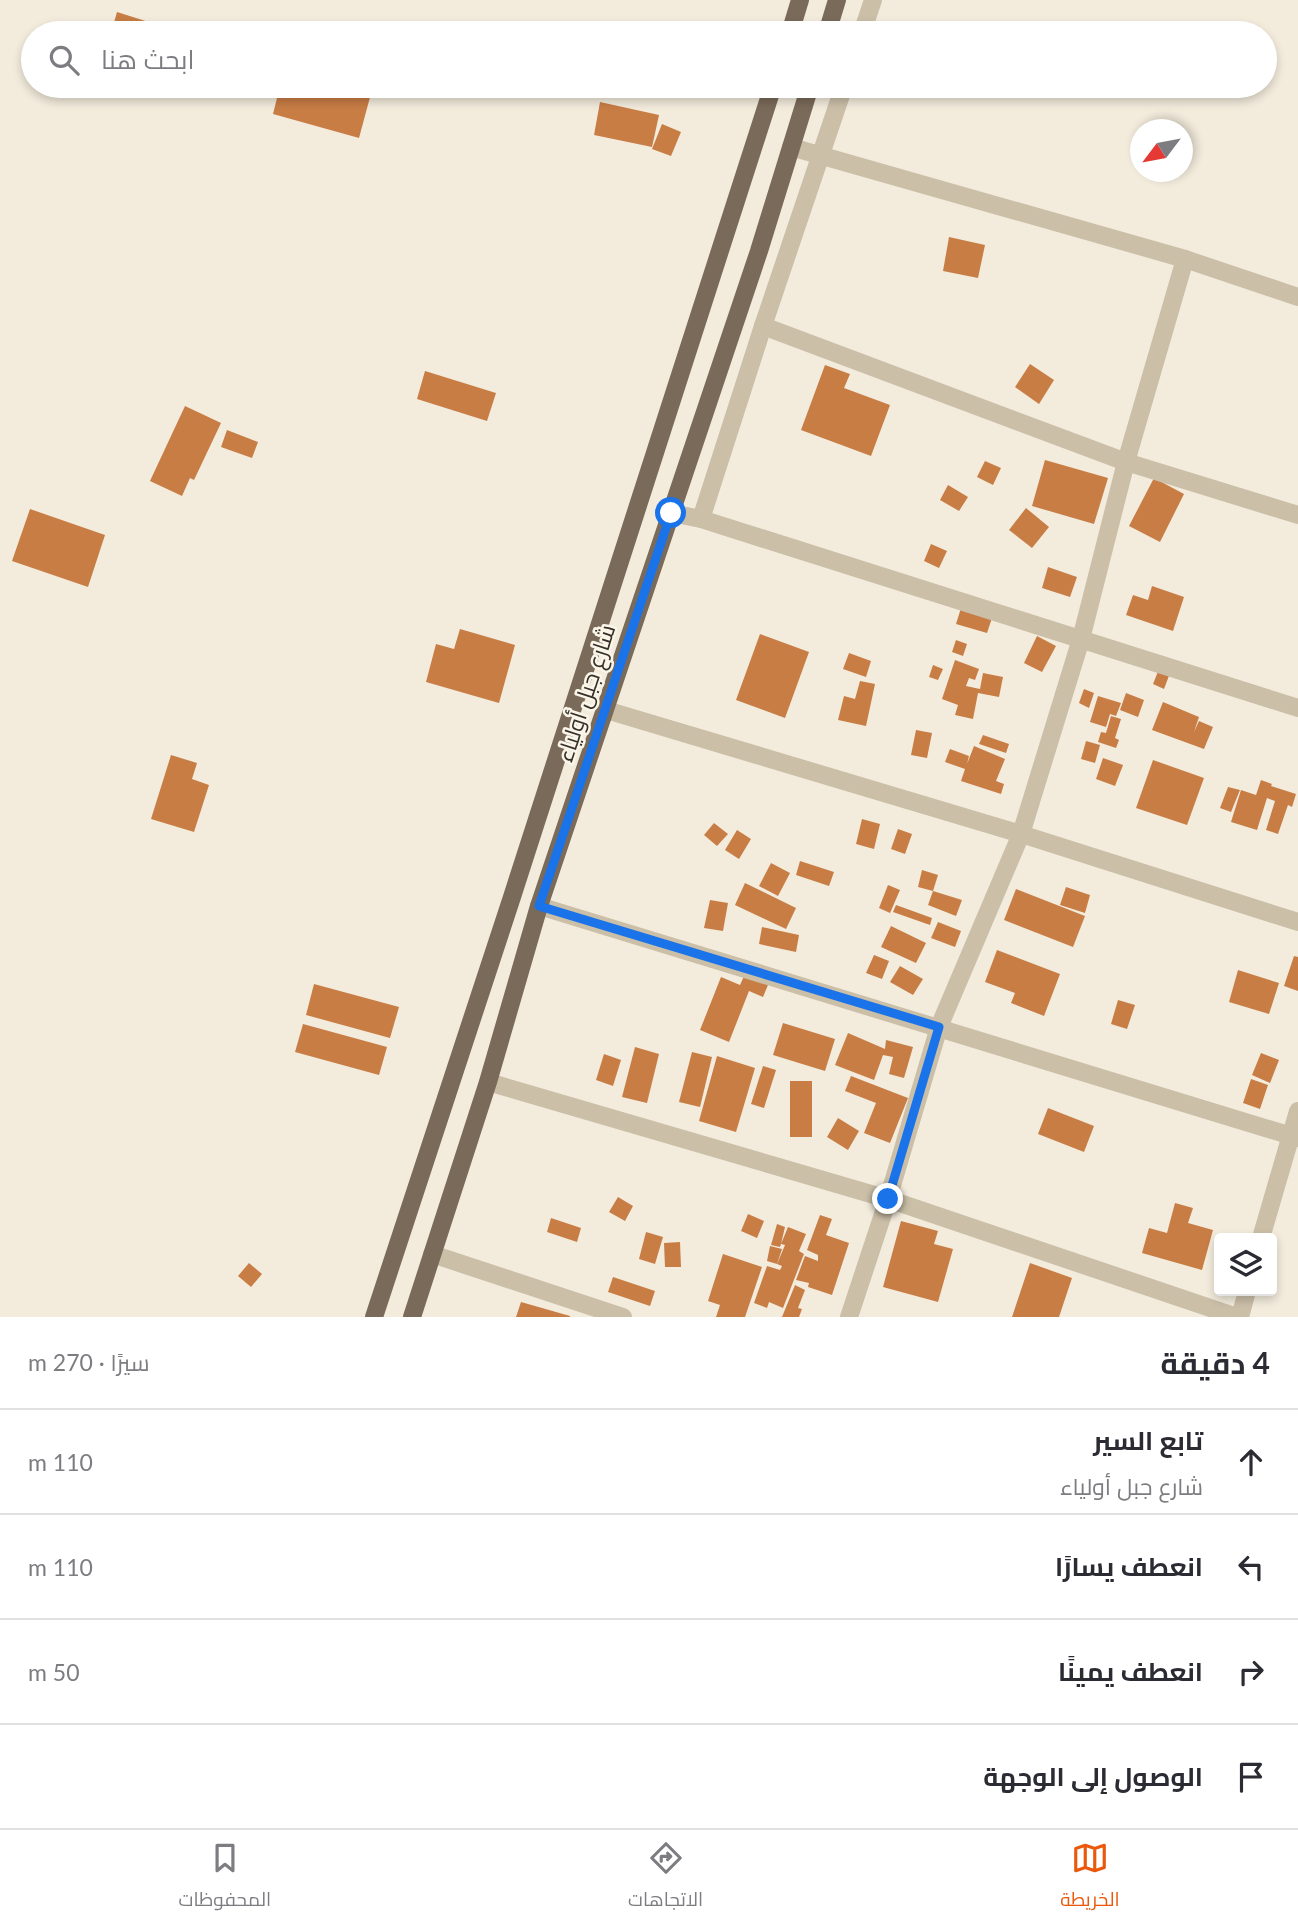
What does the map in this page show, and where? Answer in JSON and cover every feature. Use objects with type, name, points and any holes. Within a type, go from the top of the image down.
[{"type":"main road","points":[[794,21],[800,0]]},
{"type":"main road","points":[[831,21],[837,0]]},
{"type":"main road","name":"شارع جبل أولياء","points":[[374,1317],[769,98]]},
{"type":"main road","name":"شارع جبل أولياء","points":[[412,1317],[488,1082],[539,906],[759,251],[806,98]]},
{"type":"street","points":[[866,21],[873,0]]},
{"type":"street","points":[[701,519],[840,98]]},
{"type":"street","points":[[791,147],[1185,259],[1298,297]]},
{"type":"street","points":[[849,1317],[888,1199],[939,1027],[1021,834],[1081,639],[1126,462],[1185,259]]},
{"type":"street","points":[[763,326],[1126,462],[1298,515]]},
{"type":"street","points":[[671,513],[701,519],[1298,708]]},
{"type":"street","points":[[606,710],[1021,834],[1298,922]]},
{"type":"street","points":[[539,906],[1294,1136]]},
{"type":"street","points":[[488,1082],[888,1199],[1238,1317],[1245,1296]]},
{"type":"street","points":[[1263,1233],[1294,1136],[1298,1111]]},
{"type":"street","points":[[432,1254],[623,1317]]},
{"type":"building","points":[[117,12],[146,21],[114,21]]},
{"type":"building","points":[[277,98],[370,98],[359,138],[273,114]]},
{"type":"building","points":[[600,102],[659,115],[652,147],[594,135]]},
{"type":"building","points":[[662,124],[681,132],[671,156],[652,149]]},
{"type":"building","points":[[949,237],[985,245],[978,278],[943,271]]},
{"type":"building","points":[[1030,364],[1054,380],[1039,404],[1015,387]]},
{"type":"building","points":[[825,365],[850,374],[844,388],[890,405],[871,456],[801,430]]},
{"type":"building","points":[[425,371],[496,393],[487,421],[417,399]]},
{"type":"building","points":[[185,406],[221,423],[194,480],[190,478],[182,496],[150,481]]},
{"type":"building","points":[[227,430],[258,442],[252,458],[221,447]]},
{"type":"building","points":[[1045,460],[1108,478],[1094,524],[1032,506]]},
{"type":"building","points":[[985,461],[1001,468],[993,485],[977,477]]},
{"type":"building","points":[[1154,478],[1184,494],[1160,542],[1129,526]]},
{"type":"building","points":[[948,485],[968,497],[959,511],[940,500]]},
{"type":"building","points":[[1026,508],[1049,527],[1032,548],[1009,530]]},
{"type":"building","points":[[30,509],[105,535],[88,587],[12,561]]},
{"type":"building","points":[[931,544],[947,551],[939,568],[924,561]]},
{"type":"building","points":[[1048,567],[1077,577],[1070,597],[1042,588]]},
{"type":"building","points":[[1152,586],[1184,597],[1173,631],[1126,615],[1133,595],[1148,600]]},
{"type":"building","points":[[961,608],[992,618],[987,633],[956,624]]},
{"type":"building","points":[[460,629],[515,645],[499,703],[426,682],[436,644],[454,649]]},
{"type":"building","points":[[760,634],[809,652],[785,718],[736,700]]},
{"type":"building","points":[[1037,636],[1056,646],[1042,672],[1024,663]]},
{"type":"building","points":[[956,640],[967,644],[963,656],[952,652]]},
{"type":"building","points":[[849,653],[871,661],[866,677],[843,669]]},
{"type":"building","points":[[955,660],[979,669],[975,680],[969,678],[966,686],[980,689],[983,673],[1003,677],[999,697],[978,693],[973,719],[955,715],[958,705],[942,699]]},
{"type":"building","points":[[933,665],[943,669],[938,680],[929,677]]},
{"type":"building","points":[[1159,669],[1170,673],[1164,689],[1153,684]]},
{"type":"building","points":[[860,681],[875,684],[866,726],[838,720],[844,696],[855,699]]},
{"type":"building","points":[[1084,689],[1094,693],[1089,708],[1079,703]]},
{"type":"building","points":[[1126,693],[1144,700],[1138,717],[1120,710]]},
{"type":"building","points":[[1098,696],[1121,703],[1116,716],[1110,714],[1106,727],[1090,722]]},
{"type":"building","points":[[1163,702],[1199,717],[1194,732],[1199,721],[1213,727],[1204,749],[1152,730]]},
{"type":"building","points":[[1111,716],[1121,719],[1115,738],[1119,740],[1116,748],[1098,742],[1101,732],[1106,733]]},
{"type":"building","points":[[916,730],[932,733],[927,758],[911,755]]},
{"type":"building","points":[[983,735],[1009,744],[1006,753],[979,744]]},
{"type":"building","points":[[1086,741],[1100,745],[1095,763],[1081,759]]},
{"type":"building","points":[[974,746],[1005,759],[996,781],[1004,784],[1001,794],[961,781],[965,769],[945,762],[950,749],[969,756],[967,764]]},
{"type":"building","points":[[171,755],[197,763],[192,779],[209,785],[194,832],[151,819]]},
{"type":"building","points":[[1103,758],[1123,765],[1115,786],[1096,779]]},
{"type":"building","points":[[1153,760],[1204,778],[1187,825],[1136,808]]},
{"type":"building","points":[[1261,780],[1296,794],[1292,807],[1288,805],[1278,834],[1266,830],[1275,801],[1267,798],[1257,830],[1231,822],[1241,790],[1256,795]]},
{"type":"building","points":[[1228,787],[1240,790],[1231,812],[1220,808]]},
{"type":"building","points":[[862,819],[880,824],[874,849],[856,844]]},
{"type":"building","points":[[714,823],[728,834],[717,846],[704,835]]},
{"type":"building","points":[[898,829],[912,834],[905,854],[891,849]]},
{"type":"building","points":[[737,830],[751,839],[739,859],[725,850]]},
{"type":"building","points":[[800,861],[834,872],[829,886],[796,875]]},
{"type":"building","points":[[771,863],[790,873],[778,896],[759,886]]},
{"type":"building","points":[[922,870],[938,875],[933,891],[918,887]]},
{"type":"building","points":[[745,883],[796,908],[786,929],[735,905]]},
{"type":"building","points":[[888,885],[900,890],[890,913],[879,908]]},
{"type":"building","points":[[1066,887],[1090,895],[1085,913],[1060,905]]},
{"type":"building","points":[[1016,889],[1085,916],[1073,947],[1004,920]]},
{"type":"building","points":[[933,891],[962,900],[956,916],[928,905]]},
{"type":"building","points":[[710,900],[728,903],[723,931],[704,928]]},
{"type":"building","points":[[896,905],[932,918],[930,925],[893,912]]},
{"type":"building","points":[[938,922],[961,931],[955,947],[931,938]]},
{"type":"building","points":[[891,926],[926,943],[916,963],[881,947]]},
{"type":"building","points":[[762,927],[799,935],[796,952],[759,944]]},
{"type":"building","points":[[997,950],[1060,974],[1044,1016],[1011,1003],[1015,993],[985,982]]},
{"type":"building","points":[[874,955],[889,961],[882,979],[866,973]]},
{"type":"building","points":[[1294,956],[1298,957],[1298,991],[1284,986]]},
{"type":"building","points":[[900,966],[923,979],[913,995],[890,982]]},
{"type":"building","points":[[1238,970],[1279,983],[1269,1014],[1229,1002]]},
{"type":"building","points":[[745,974],[768,985],[763,997],[749,991],[729,1042],[700,1030],[721,977],[740,985]]},
{"type":"building","points":[[314,984],[399,1007],[390,1038],[306,1015]]},
{"type":"building","points":[[1118,1000],[1135,1005],[1127,1029],[1111,1024]]},
{"type":"building","points":[[783,1023],[835,1039],[825,1071],[773,1055]]},
{"type":"building","points":[[303,1024],[387,1047],[379,1075],[295,1052]]},
{"type":"building","points":[[848,1033],[885,1049],[886,1040],[913,1047],[904,1078],[889,1074],[893,1057],[883,1055],[874,1080],[835,1065]]},
{"type":"building","points":[[635,1047],[659,1054],[647,1103],[622,1097]]},
{"type":"building","points":[[692,1052],[712,1057],[700,1107],[679,1102]]},
{"type":"building","points":[[1261,1053],[1279,1060],[1270,1083],[1252,1075]]},
{"type":"building","points":[[604,1054],[621,1060],[613,1086],[596,1080]]},
{"type":"building","points":[[717,1056],[755,1068],[736,1132],[699,1121]]},
{"type":"building","points":[[763,1066],[776,1070],[764,1108],[751,1104]]},
{"type":"building","points":[[851,1076],[908,1098],[890,1143],[864,1133],[876,1103],[845,1091]]},
{"type":"building","points":[[1251,1079],[1268,1085],[1260,1109],[1243,1103]]},
{"type":"building","points":[[790,1081],[812,1081],[812,1137],[790,1137]]},
{"type":"building","points":[[1048,1108],[1094,1126],[1084,1152],[1038,1134]]},
{"type":"building","points":[[838,1118],[859,1131],[848,1150],[827,1137]]},
{"type":"building","points":[[618,1197],[633,1206],[625,1221],[609,1212]]},
{"type":"building","points":[[1175,1203],[1193,1208],[1188,1223],[1213,1230],[1202,1270],[1142,1253],[1149,1228],[1167,1233]]},
{"type":"building","points":[[748,1214],[764,1221],[757,1238],[741,1231]]},
{"type":"building","points":[[820,1215],[832,1219],[826,1235],[849,1243],[832,1295],[808,1287],[809,1283],[796,1280],[805,1256],[818,1261],[818,1255],[807,1250]]},
{"type":"building","points":[[551,1218],[581,1228],[577,1242],[547,1232]]},
{"type":"building","points":[[901,1221],[938,1231],[934,1244],[953,1249],[938,1302],[883,1287]]},
{"type":"building","points":[[777,1224],[785,1227],[780,1247],[771,1245]]},
{"type":"building","points":[[788,1227],[806,1234],[799,1251],[804,1254],[783,1308],[769,1302],[767,1308],[754,1303],[767,1266],[780,1270],[782,1266],[777,1264],[785,1245],[781,1244]]},
{"type":"building","points":[[646,1232],[663,1237],[655,1264],[639,1259]]},
{"type":"building","points":[[680,1242],[681,1267],[665,1267],[664,1243]]},
{"type":"building","points":[[770,1246],[782,1249],[777,1264],[767,1261]]},
{"type":"building","points":[[723,1254],[762,1267],[745,1317],[716,1317],[720,1305],[708,1301]]},
{"type":"building","points":[[249,1263],[262,1274],[251,1287],[238,1276]]},
{"type":"building","points":[[1030,1263],[1072,1278],[1059,1317],[1012,1317]]},
{"type":"building","points":[[613,1277],[655,1291],[650,1306],[608,1292]]},
{"type":"building","points":[[795,1285],[805,1290],[798,1308],[802,1309],[799,1317],[782,1317]]},
{"type":"building","points":[[521,1302],[570,1316],[570,1317],[516,1317]]},
{"type":"route","points":[[671,513],[539,906],[939,1027],[888,1199]]}]
